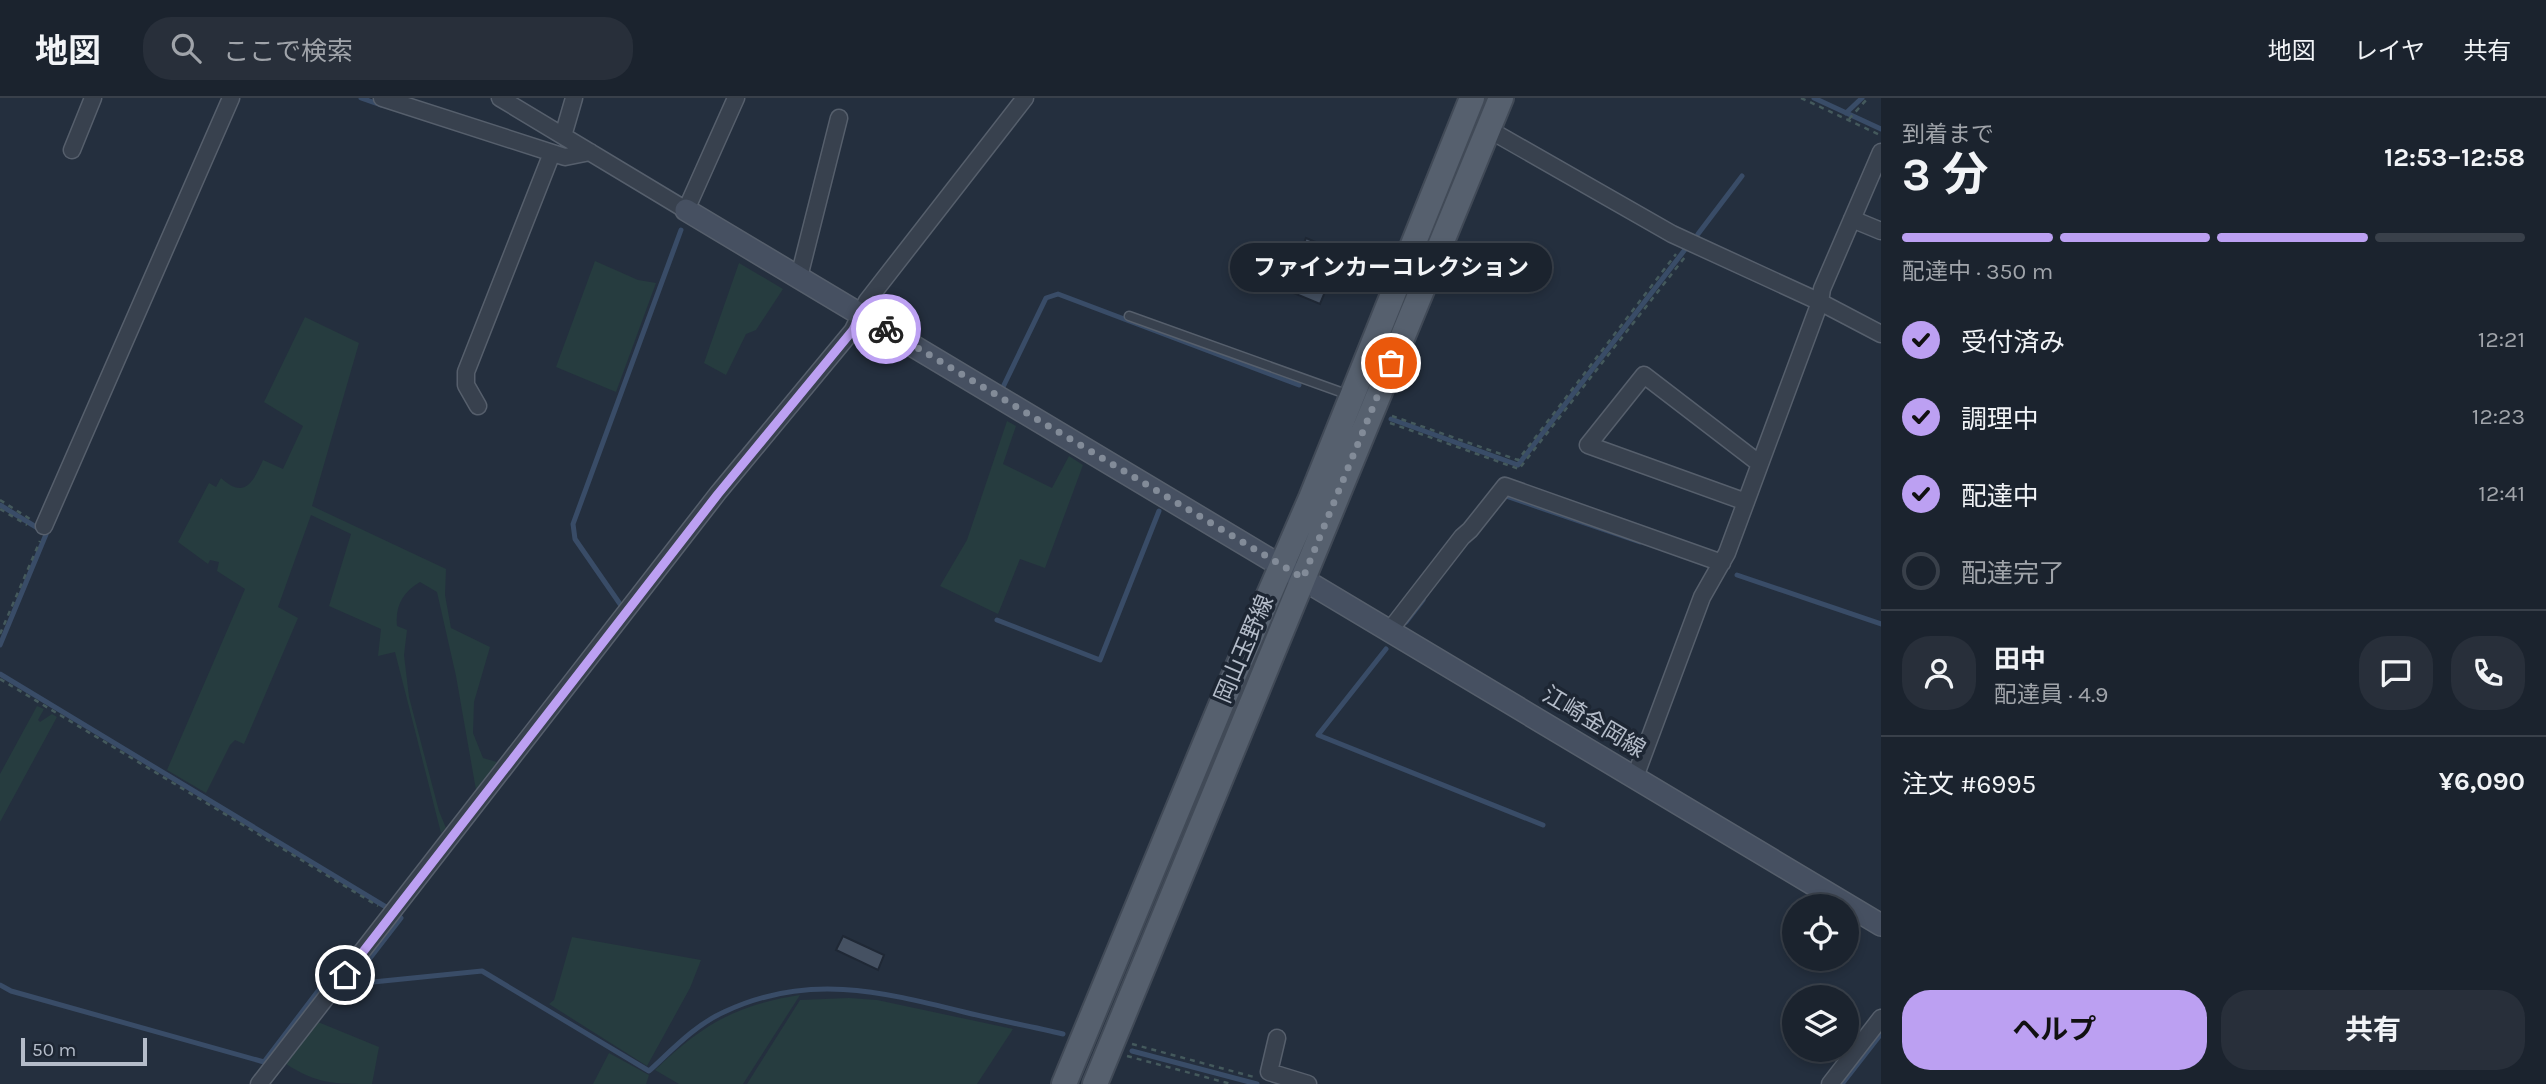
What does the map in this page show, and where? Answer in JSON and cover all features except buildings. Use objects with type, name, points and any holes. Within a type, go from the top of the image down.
[{"type":"main road","name":"岡山玉野線","points":[[1064,1084],[1280,564],[1311,498],[1472,98]]},
{"type":"main road","name":"岡山玉野線","points":[[1095,1084],[1501,98]]},
{"type":"main road","name":"江崎金岡線","points":[[687,210],[1881,925]]},
{"type":"street","points":[[72,150],[93,98]]},
{"type":"street","points":[[43,530],[231,98]]},
{"type":"street","points":[[382,98],[565,158],[590,152]]},
{"type":"street","points":[[500,98],[687,210],[736,98]]},
{"type":"street","points":[[564,136],[574,98]]},
{"type":"street","points":[[259,1084],[718,494],[853,330],[867,301],[1024,98]]},
{"type":"street","points":[[799,277],[839,118]]},
{"type":"street","points":[[1488,129],[1690,243],[1820,302],[1881,334]]},
{"type":"street","points":[[1635,777],[1702,597],[1721,563],[1746,502],[1820,302],[1822,289],[1881,152]]},
{"type":"street","points":[[478,406],[466,384],[466,372],[552,153]]},
{"type":"street","points":[[1852,219],[1881,231]]},
{"type":"street","points":[[1746,502],[1588,445],[1644,375],[1760,464]]},
{"type":"street","points":[[1390,630],[1505,486],[1721,563]]},
{"type":"street","points":[[1830,1084],[1881,1017]]},
{"type":"street","points":[[1277,1038],[1269,1072],[1308,1084]]},
{"type":"lane","points":[[1129,316],[1352,396]]},
{"type":"path","points":[[1801,98],[1881,136]]},
{"type":"path","points":[[1849,119],[1868,98]]},
{"type":"path","points":[[1389,415],[1518,460],[1690,243]]},
{"type":"path","points":[[1386,422],[1519,469],[1690,243]]},
{"type":"path","points":[[0,500],[43,530]]},
{"type":"path","points":[[0,509],[43,530]]},
{"type":"path","points":[[0,634],[43,530]]},
{"type":"path","points":[[0,679],[392,914]]},
{"type":"path","points":[[1128,1044],[1255,1077]]},
{"type":"path","points":[[1123,1056],[1231,1084]]},
{"type":"green space","points":[[595,261],[638,280],[656,283],[616,392],[556,367]]},
{"type":"green space","points":[[739,263],[783,289],[756,330],[746,334],[726,375],[704,363]]},
{"type":"green space","points":[[305,317],[359,343],[312,506],[446,569],[445,595],[451,628],[490,647],[474,702],[473,733],[483,758],[497,762],[476,790],[456,676],[437,592],[420,582],[401,600],[397,612],[397,626],[407,630],[404,655],[409,697],[439,811],[446,828],[441,833],[395,652],[378,656],[381,629],[329,606],[351,534],[311,515],[278,607],[298,618],[244,744],[235,740],[230,745],[206,793],[167,770],[245,589],[217,571],[219,562],[210,560],[208,564],[178,542],[209,483],[216,487],[221,478],[236,488],[247,486],[263,460],[283,469],[303,426],[264,402]]},
{"type":"green space","points":[[1007,421],[1016,426],[1003,464],[1052,488],[1069,456],[1083,465],[1045,568],[1020,559],[998,614],[940,586],[967,540]]},
{"type":"green space","points":[[37,706],[44,709],[38,720],[40,722],[52,714],[57,717],[0,822],[0,774]]},
{"type":"green space","points":[[572,937],[701,960],[690,988],[647,1066],[549,1004],[554,1000]]},
{"type":"green space","points":[[800,995],[743,1084],[679,1084],[655,1070],[688,1041],[721,1019],[757,1005]]},
{"type":"green space","points":[[800,1000],[877,1000],[1013,1029],[977,1084],[747,1084]]},
{"type":"green space","points":[[318,1022],[379,1047],[372,1084],[326,1082],[307,1076],[286,1064]]},
{"type":"green space","points":[[609,1053],[649,1075],[646,1084],[593,1084]]},
{"type":"waterway","points":[[361,98],[381,105]]},
{"type":"waterway","points":[[1814,98],[1881,129]]},
{"type":"waterway","points":[[1846,113],[1862,98]]},
{"type":"waterway","points":[[1698,234],[1742,176]]},
{"type":"waterway","points":[[620,604],[575,539],[573,524],[681,230]]},
{"type":"waterway","points":[[1391,419],[1518,465],[1687,247]]},
{"type":"waterway","points":[[1003,387],[1046,298],[1058,294],[1299,385]]},
{"type":"waterway","points":[[1501,497],[1503,495],[1640,542]]},
{"type":"waterway","points":[[0,505],[36,527]]},
{"type":"waterway","points":[[997,620],[1100,660],[1159,511]]},
{"type":"waterway","points":[[0,645],[45,532]]},
{"type":"waterway","points":[[1737,575],[1881,624]]},
{"type":"waterway","points":[[1406,622],[1423,600]]},
{"type":"waterway","points":[[1386,649],[1318,735],[1543,825]]},
{"type":"waterway","points":[[0,674],[386,907]]},
{"type":"waterway","points":[[357,975],[400,917]]},
{"type":"waterway","points":[[0,985],[11,991],[264,1062],[334,970],[373,982],[482,971],[649,1071],[713,1017],[754,1000],[814,989],[873,992],[1063,1034]]},
{"type":"waterway","points":[[1842,1084],[1881,1034]]},
{"type":"waterway","points":[[1132,1051],[1257,1084]]},
{"type":"way so far","points":[[886,329],[1303,578],[1391,363]]},
{"type":"place","name":"ファインカーコレクション","points":[[1391,363]]},
{"type":"route","points":[[345,975],[718,494],[853,330],[861,314],[886,329]]}]
